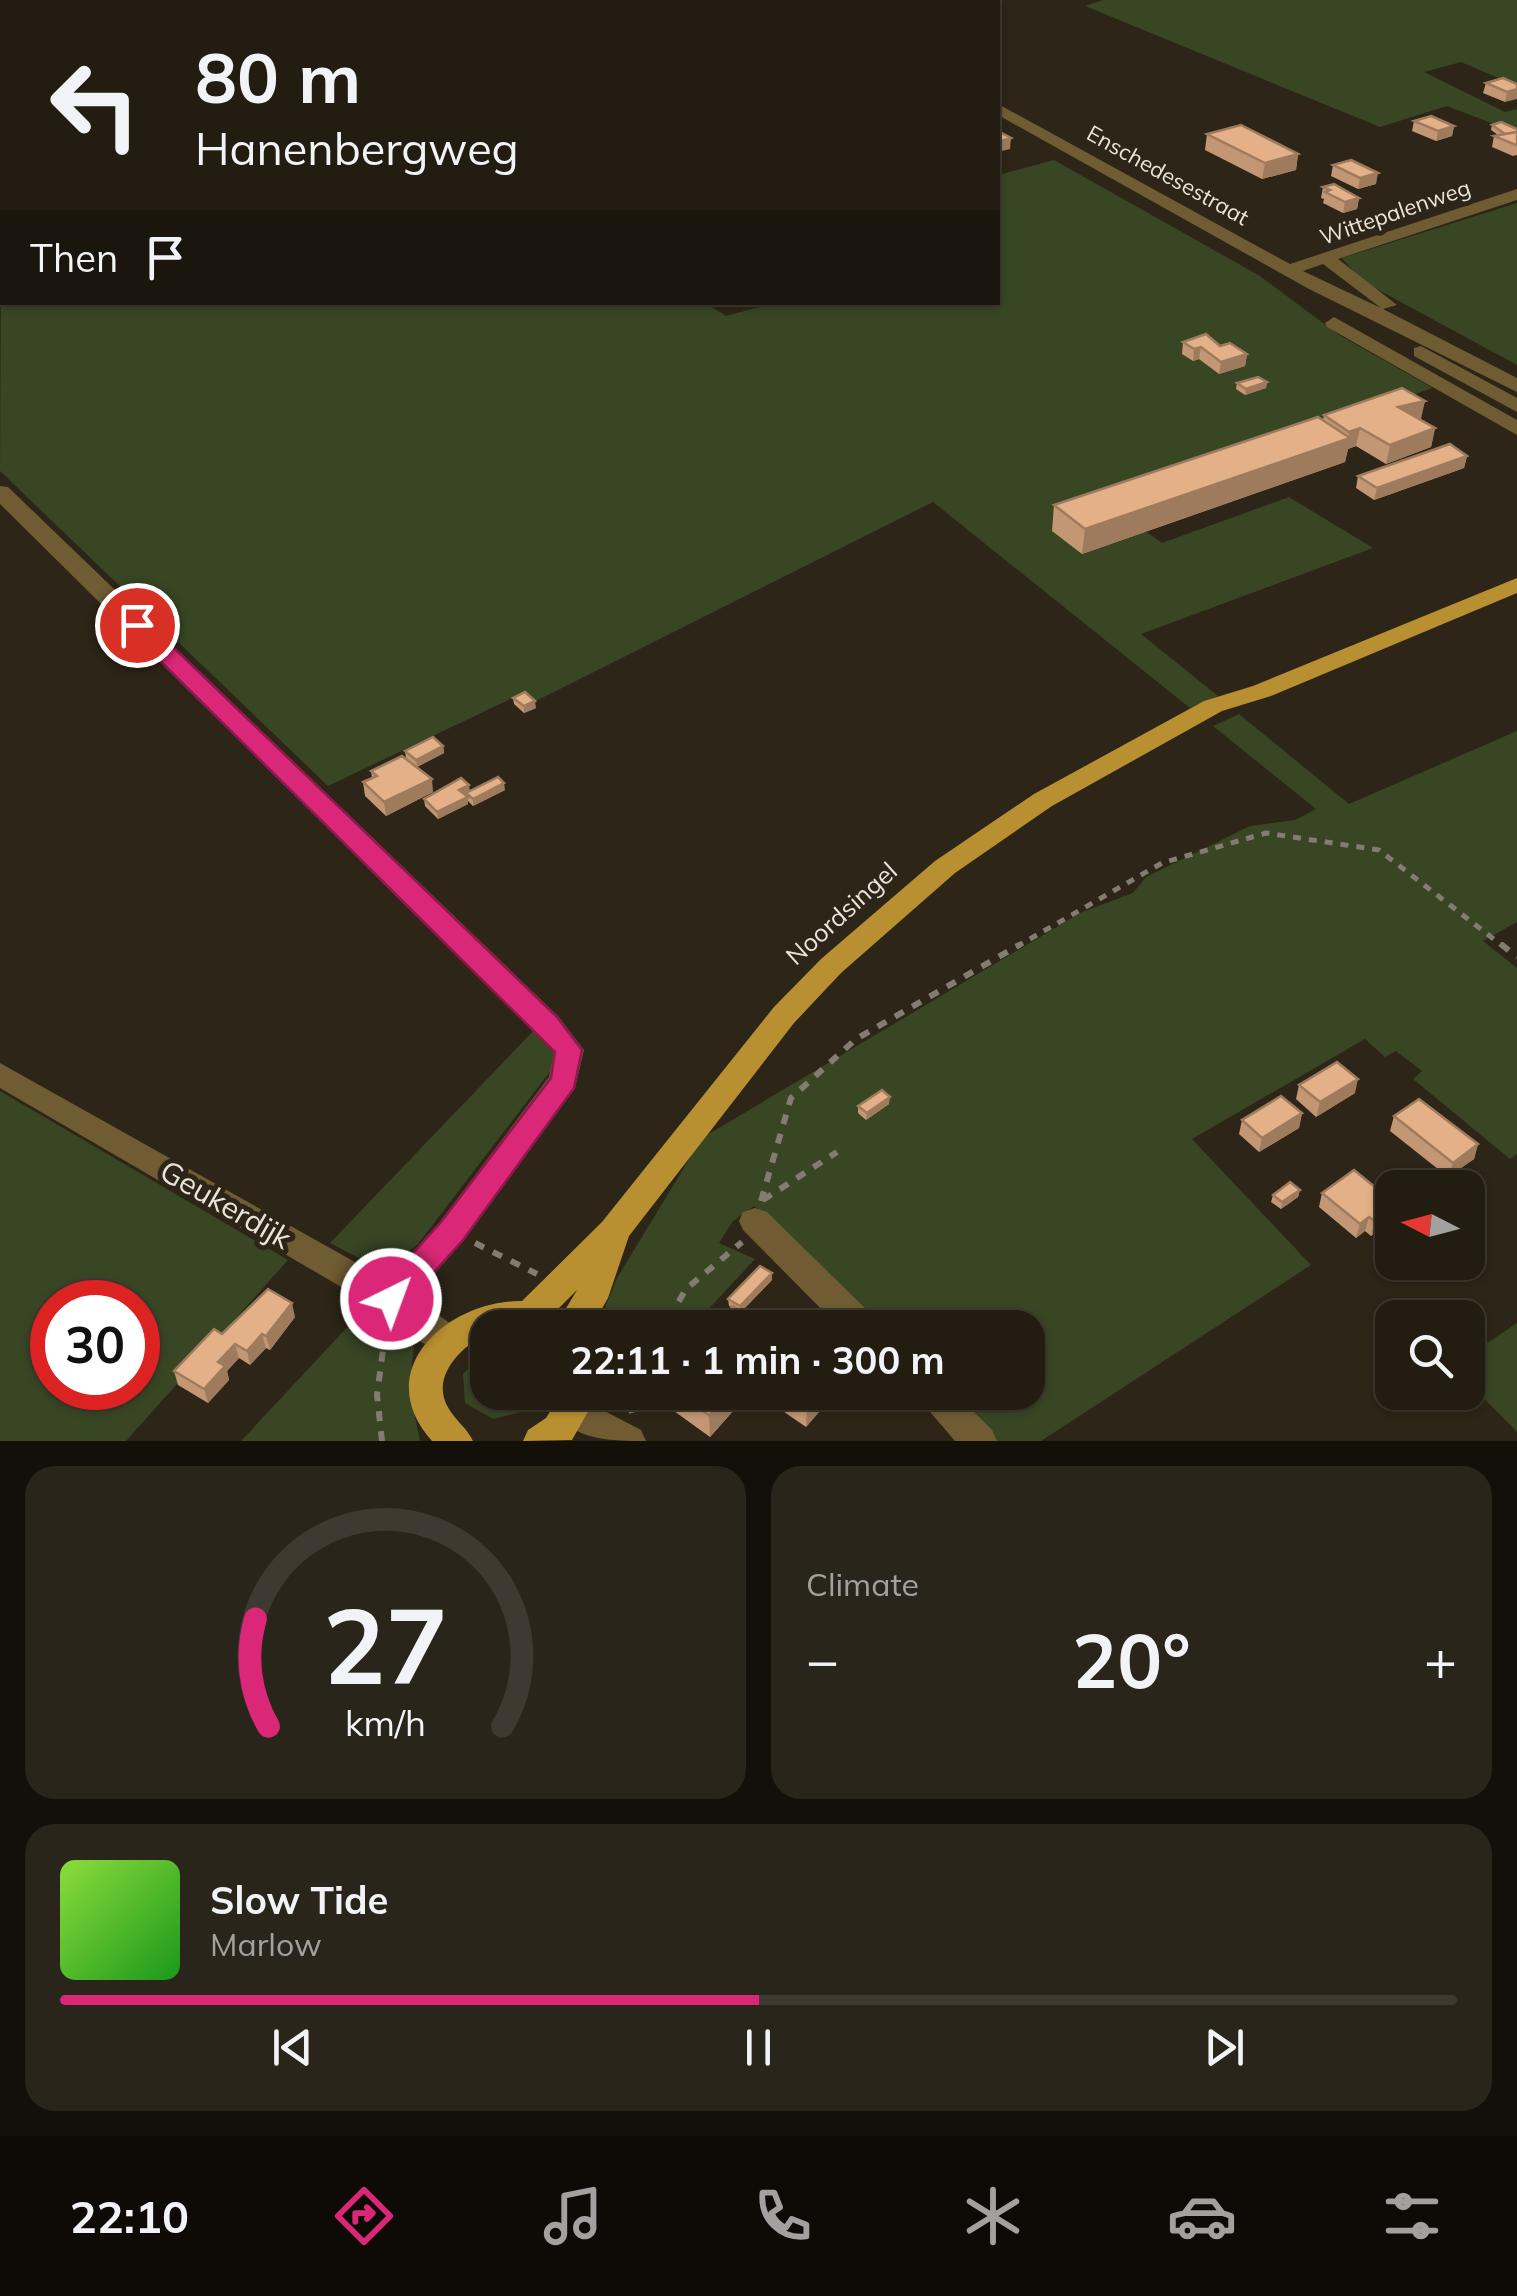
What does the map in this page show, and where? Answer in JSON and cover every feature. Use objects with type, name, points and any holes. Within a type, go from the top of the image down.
[{"type":"main road","name":"Noordsingel","points":[[1482,596],[1517,570]]},
{"type":"main road","name":"Noordsingel","points":[[552,1310],[784,1015],[886,916],[945,867],[1043,800],[1184,726],[1226,716],[1262,691],[1517,584]]},
{"type":"main road","name":"Noordsingel","points":[[582,1310],[600,1276],[614,1231]]},
{"type":"main road","points":[[446,1438],[425,1396],[434,1357],[447,1340],[470,1327]]},
{"type":"main road","points":[[540,1441],[570,1410]]},
{"type":"street","name":"Enschedesestraat","points":[[1000,110],[1288,270],[1364,320],[1517,406]]},
{"type":"street","name":"Wittepalenweg","points":[[1288,270],[1328,260],[1517,194]]},
{"type":"street","points":[[1328,260],[1383,303],[1517,371]]},
{"type":"street","name":"Enschedesestraat","points":[[1315,286],[1438,342],[1517,386]]},
{"type":"street","points":[[1334,324],[1517,429]]},
{"type":"street","points":[[0,492],[564,1040],[569,1060],[564,1080],[452,1231],[391,1299]]},
{"type":"street","name":"Geukerdijk","points":[[0,1074],[391,1299],[447,1340]]},
{"type":"street","points":[[755,1221],[846,1310]]},
{"type":"street","points":[[588,1410],[628,1441]]},
{"type":"street","points":[[948,1410],[979,1441]]},
{"type":"path","points":[[837,1152],[760,1202],[791,1098],[856,1038],[1162,863],[1266,833],[1379,850],[1517,957]]},
{"type":"path","points":[[674,1310],[686,1289],[752,1232],[755,1221]]},
{"type":"path","points":[[382,1441],[377,1395],[391,1299]]},
{"type":"green space","points":[[1103,0],[1517,0],[1517,86],[1461,62],[1424,72],[1505,112],[1517,109],[1517,133],[1447,106],[1380,127],[1085,6]]},
{"type":"green space","points":[[1054,160],[1260,276],[1339,335],[1433,388],[1101,499],[1162,543],[1289,497],[1373,548],[1141,634],[1218,696],[1190,708],[933,502],[534,702],[523,693],[328,786],[0,471],[1,305],[709,305],[726,316],[768,305],[1000,305],[1000,174]]},
{"type":"green space","points":[[1517,203],[1517,365],[1362,281],[1342,258]]},
{"type":"green space","points":[[1239,714],[1349,804],[1517,731],[1517,922],[1483,941],[1517,968],[1517,1154],[1510,1159],[1413,1079],[1422,1071],[1396,1051],[1385,1057],[1365,1039],[1192,1139],[1311,1265],[1041,1441],[983,1441],[952,1410],[1045,1410],[1045,1310],[855,1310],[754,1206],[733,1221],[719,1243],[755,1259],[708,1310],[604,1310],[617,1278],[702,1138],[1082,912],[1133,893],[1146,877],[1250,826],[1295,820],[1316,809],[1213,726]]},
{"type":"green space","points":[[536,1028],[555,1046],[555,1065],[418,1244],[397,1261],[378,1268],[330,1243]]},
{"type":"green space","points":[[0,1091],[288,1260],[160,1403],[160,1280],[30,1280],[30,1410],[154,1410],[126,1441],[0,1441]]},
{"type":"green space","points":[[367,1306],[401,1331],[414,1348],[409,1387],[420,1441],[241,1441]]},
{"type":"green space","points":[[1517,1323],[1517,1432],[1485,1399],[1485,1345]]},
{"type":"green space","points":[[470,1367],[470,1406],[465,1403],[463,1374]]},
{"type":"green space","points":[[477,1410],[528,1410],[493,1419]]},
{"type":"building","points":[[1503,78],[1517,84],[1517,89],[1507,92],[1486,83]]},
{"type":"building","points":[[1431,116],[1454,126],[1438,131],[1414,121]]},
{"type":"building","points":[[1501,122],[1517,132],[1505,134],[1492,125]]},
{"type":"building","points":[[1241,125],[1298,154],[1265,163],[1207,134]]},
{"type":"building","points":[[1517,132],[1517,145],[1494,136]]},
{"type":"building","points":[[1351,160],[1378,173],[1360,178],[1333,165]]},
{"type":"building","points":[[1334,184],[1359,198],[1345,202],[1325,192],[1330,190],[1323,187]]},
{"type":"building","points":[[1206,334],[1220,346],[1230,343],[1247,354],[1221,362],[1201,347],[1194,349],[1183,342]]},
{"type":"building","points":[[1258,377],[1267,382],[1246,389],[1237,383]]},
{"type":"building","points":[[1402,388],[1425,401],[1398,407],[1435,428],[1390,445],[1360,428],[1349,432],[1324,415]]},
{"type":"building","points":[[1318,417],[1350,438],[1085,529],[1054,505]]},
{"type":"building","points":[[1450,444],[1467,456],[1377,488],[1358,476]]},
{"type":"building","points":[[525,692],[535,701],[524,706],[513,698]]},
{"type":"building","points":[[433,737],[443,746],[416,760],[405,751]]},
{"type":"building","points":[[402,756],[432,779],[384,802],[363,782],[377,776],[371,771]]},
{"type":"building","points":[[498,777],[504,783],[473,799],[466,793]]},
{"type":"building","points":[[461,778],[469,785],[459,790],[468,797],[437,812],[424,799]]},
{"type":"building","points":[[1337,1062],[1358,1079],[1320,1102],[1299,1085]]},
{"type":"building","points":[[882,1090],[890,1097],[867,1113],[858,1106]]},
{"type":"building","points":[[1281,1096],[1302,1113],[1262,1138],[1242,1120]]},
{"type":"building","points":[[1419,1099],[1478,1144],[1453,1163],[1394,1116]]},
{"type":"building","points":[[1354,1170],[1375,1187],[1375,1221],[1369,1217],[1360,1224],[1322,1193]]},
{"type":"building","points":[[1290,1182],[1300,1190],[1282,1202],[1273,1195]]},
{"type":"building","points":[[760,1266],[772,1273],[740,1306],[728,1299]]},
{"type":"building","points":[[268,1289],[292,1303],[266,1336],[262,1334],[247,1351],[235,1344],[218,1362],[225,1366],[204,1389],[174,1371],[214,1329],[222,1334]]},
{"type":"route","points":[[137,625],[548,1024],[569,1050],[564,1080],[452,1231],[391,1299]]}]
